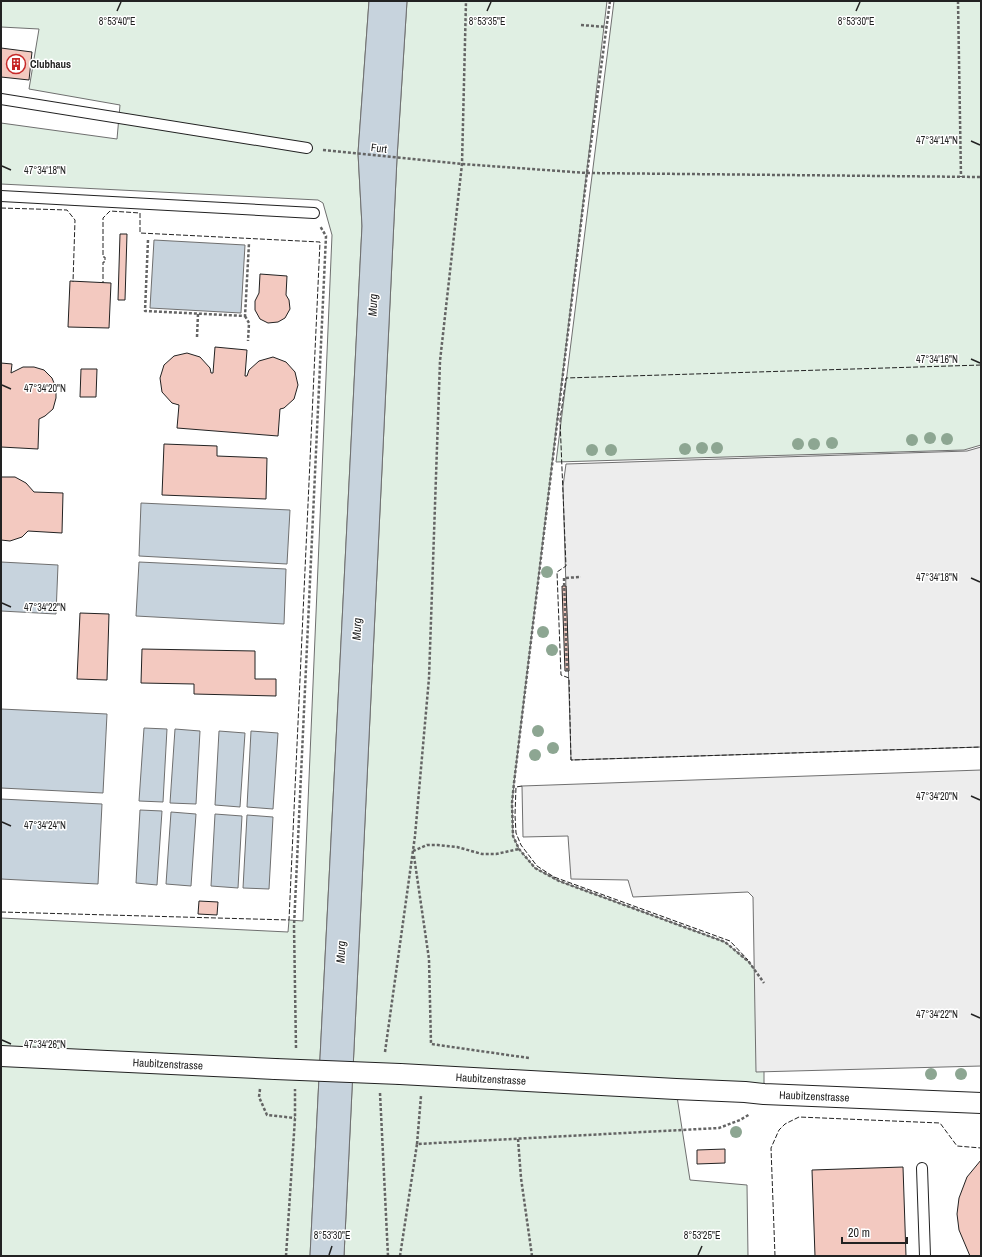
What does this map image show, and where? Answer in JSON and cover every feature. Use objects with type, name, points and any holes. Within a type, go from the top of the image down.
[{"type":"street","name":"Haubitzenstrasse","points":[[1,1056],[400,1074],[764,1094],[981,1103]]},
{"type":"lane","points":[[1,99],[306,148]]},
{"type":"lane","points":[[1,196],[314,213]]},
{"type":"lane","points":[[922,1168],[925,1256]]},
{"type":"path","points":[[384,1058],[413,852],[429,678],[440,361],[462,164],[466,1]]},
{"type":"path","points":[[610,1],[587,173],[512,803],[513,836],[519,849],[535,868],[559,881],[725,942],[749,962],[764,983]]},
{"type":"path","points":[[958,1],[961,177]]},
{"type":"path","points":[[581,25],[607,27]]},
{"type":"path","name":"Furt","points":[[306,148],[332,152],[358,153],[462,164],[587,173],[981,177]]},
{"type":"path","points":[[296,1020],[294,926],[326,236],[314,213]]},
{"type":"path","points":[[148,240],[145,311],[245,316]]},
{"type":"path","points":[[248,340],[249,323],[245,316],[249,243]]},
{"type":"path","points":[[196,337],[198,314]]},
{"type":"path","points":[[567,671],[564,578],[581,577]]},
{"type":"path","points":[[413,852],[427,845],[438,844],[457,847],[482,854],[496,854],[519,849]]},
{"type":"path","points":[[413,852],[429,959],[432,1044],[535,1059],[543,1082]]},
{"type":"path","points":[[260,1087],[259,1097],[267,1115],[295,1118],[286,1256]]},
{"type":"path","points":[[380,1089],[379,1096],[388,1256]]},
{"type":"path","points":[[400,1256],[417,1144],[422,1094]]},
{"type":"path","points":[[417,1144],[719,1128],[740,1120],[756,1110]]},
{"type":"path","points":[[518,1139],[521,1178],[532,1256]]},
{"type":"green space","points":[[1,1],[369,1],[358,153],[362,226],[310,1256],[1,1256],[1,918],[288,932],[289,920],[303,921],[332,235],[323,203],[318,200],[1,184],[1,123],[117,139],[120,105],[29,89],[39,29],[1,27]]},
{"type":"green space","points":[[407,1],[607,1],[514,783],[512,803],[513,836],[519,849],[535,868],[559,881],[725,942],[749,962],[764,983],[764,1094],[676,1090],[690,1180],[747,1185],[748,1256],[344,1256],[397,158]]},
{"type":"green space","points":[[614,1],[981,1],[981,445],[964,450],[556,462]]},
{"type":"shaded area","points":[[981,447],[981,747],[571,760],[563,486],[566,464],[967,451]]},
{"type":"shaded area","points":[[981,770],[981,1066],[756,1072],[753,897],[748,892],[633,897],[628,880],[571,879],[568,836],[523,837],[522,786]]},
{"type":"water","name":"Murg","points":[[369,1],[407,1],[397,158],[344,1256],[310,1256],[362,226],[358,153]]},
{"type":"water","points":[[154,240],[245,245],[241,313],[150,308]]},
{"type":"water","points":[[141,503],[290,510],[287,564],[139,556]]},
{"type":"water","points":[[1,562],[58,565],[56,614],[1,611]]},
{"type":"water","points":[[139,562],[286,569],[284,624],[136,616]]},
{"type":"water","points":[[1,709],[107,714],[103,793],[1,788]]},
{"type":"water","points":[[144,728],[167,729],[163,802],[139,801]]},
{"type":"water","points":[[175,729],[200,731],[196,804],[170,803]]},
{"type":"water","points":[[219,731],[245,733],[240,807],[215,805]]},
{"type":"water","points":[[251,731],[278,733],[273,809],[247,807]]},
{"type":"water","points":[[1,799],[102,804],[98,884],[1,879]]},
{"type":"water","points":[[140,810],[162,811],[157,885],[136,883]]},
{"type":"water","points":[[171,812],[196,814],[191,886],[166,884]]},
{"type":"water","points":[[215,814],[242,816],[238,888],[211,886]]},
{"type":"water","points":[[247,815],[273,817],[269,889],[243,888]]},
{"type":"building","name":"Clubhaus","points":[[1,48],[32,52],[29,80],[1,77]]},
{"type":"building","points":[[120,234],[127,234],[125,300],[118,300]]},
{"type":"building","points":[[260,274],[287,276],[286,295],[289,300],[290,309],[285,318],[278,322],[268,323],[260,319],[255,310],[255,301],[259,293]]},
{"type":"building","points":[[70,281],[111,283],[109,328],[68,327]]},
{"type":"building","points":[[215,347],[247,350],[245,376],[247,376],[249,370],[259,361],[273,357],[286,362],[295,372],[298,385],[294,399],[284,408],[280,409],[278,436],[177,428],[179,405],[172,403],[162,392],[160,378],[164,365],[174,356],[187,353],[200,357],[210,368],[211,373],[213,373]]},
{"type":"building","points":[[1,363],[12,364],[11,373],[23,367],[34,367],[44,370],[52,378],[56,388],[56,398],[53,409],[39,419],[38,449],[1,447]]},
{"type":"building","points":[[81,369],[97,369],[96,397],[80,397]]},
{"type":"building","points":[[164,444],[217,446],[217,456],[267,458],[266,499],[162,495]]},
{"type":"building","points":[[1,477],[15,477],[26,483],[34,492],[63,493],[62,533],[28,531],[22,537],[10,541],[1,540]]},
{"type":"building","points":[[562,586],[566,586],[569,671],[565,671]]},
{"type":"building","points":[[80,613],[109,614],[107,680],[77,679]]},
{"type":"building","points":[[142,649],[255,651],[255,679],[276,679],[276,696],[194,694],[194,684],[141,683]]},
{"type":"building","points":[[199,901],[218,902],[217,915],[198,914]]},
{"type":"building","points":[[725,1149],[725,1163],[697,1164],[697,1150]]},
{"type":"building","points":[[981,1160],[981,1256],[970,1256],[959,1230],[957,1214],[959,1198],[967,1177]]},
{"type":"building","points":[[903,1167],[906,1256],[815,1256],[812,1170]]},
{"type":"fence","points":[[1,208],[67,210],[75,220],[73,282]]},
{"type":"fence","points":[[1,912],[289,920],[320,242],[140,233],[140,213],[110,211],[103,218],[103,257],[105,257],[105,262],[103,262],[103,283]]},
{"type":"fence","points":[[981,365],[566,378],[560,420],[566,566],[557,572],[561,675],[569,678],[571,760],[981,747]]},
{"type":"fence","points":[[522,786],[516,787],[516,833],[521,845],[537,866],[554,877],[730,941],[748,960]]},
{"type":"fence","points":[[775,1256],[771,1148],[779,1130],[785,1124],[799,1117],[940,1123],[957,1146],[981,1148]]},
{"type":"place","name":"Clubhaus","points":[[16,64]]}]
